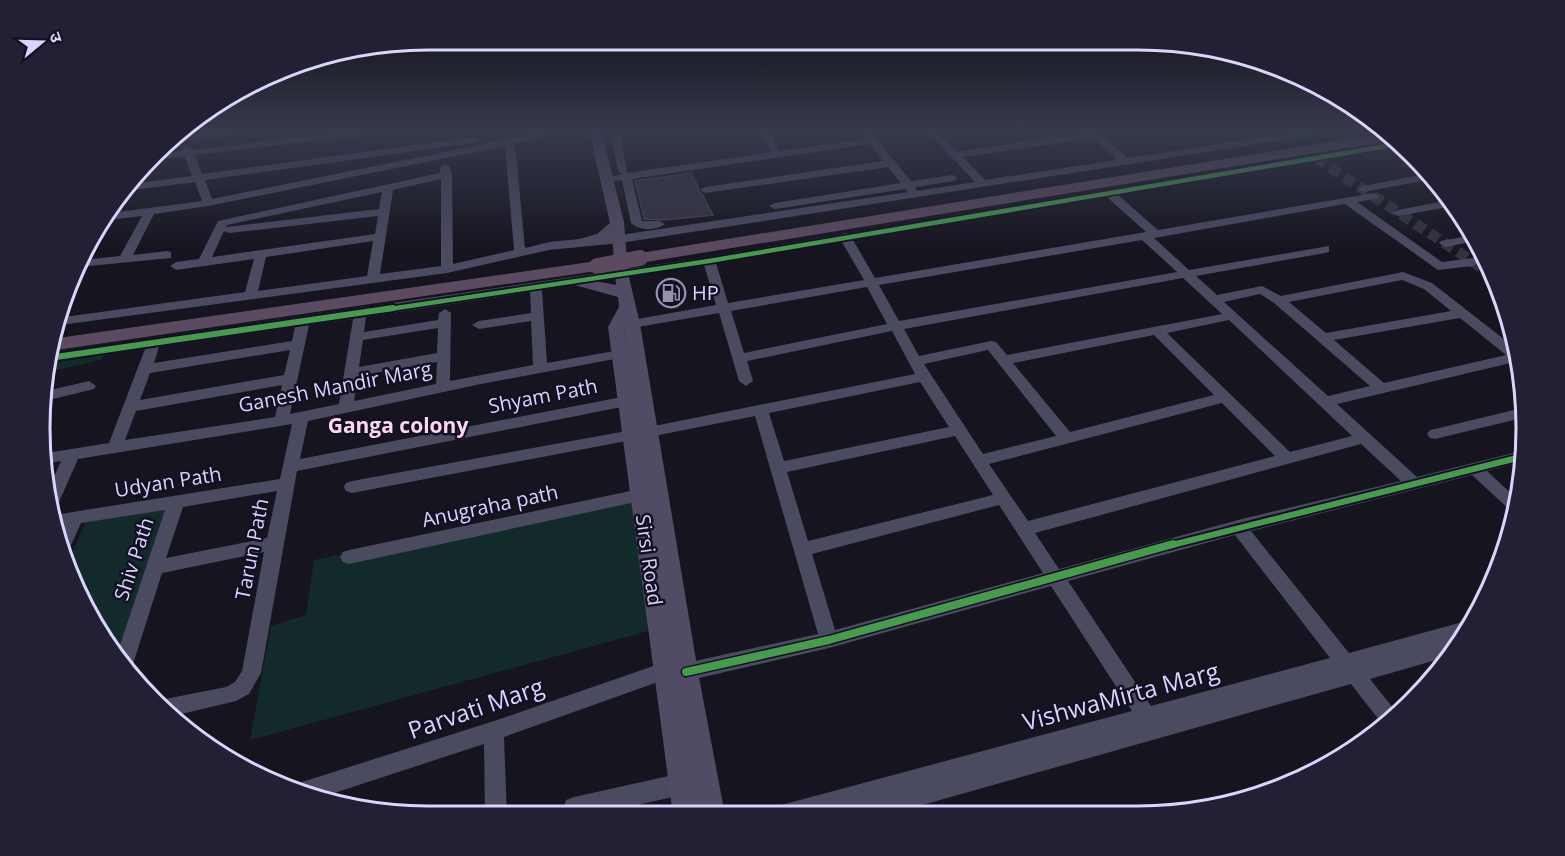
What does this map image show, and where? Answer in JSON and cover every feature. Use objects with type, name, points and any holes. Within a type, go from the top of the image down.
[{"type":"highway","points":[[59,344],[597,260],[1141,170]]},
{"type":"highway","points":[[639,253],[1178,170]]},
{"type":"highway","points":[[62,332],[478,274],[597,260]]},
{"type":"main road","name":"Sirsi Road","points":[[605,170],[620,239],[621,273],[628,308],[627,401],[641,434],[640,495],[685,806]]},
{"type":"main road","points":[[581,243],[605,235],[615,227],[617,222]]},
{"type":"main road","points":[[576,281],[628,308]]},
{"type":"main road","name":"Sirsi Road","points":[[628,352],[641,434],[710,806]]},
{"type":"street","points":[[196,170],[208,202]]},
{"type":"street","points":[[136,187],[265,170]]},
{"type":"street","points":[[114,216],[208,202],[366,170]]},
{"type":"street","points":[[445,170],[447,269]]},
{"type":"street","points":[[513,170],[520,253]]},
{"type":"street","points":[[624,170],[637,223],[642,226],[916,189],[983,184],[1074,170]]},
{"type":"street","points":[[625,174],[650,170]]},
{"type":"street","points":[[607,176],[650,170]]},
{"type":"street","points":[[705,190],[843,170]]},
{"type":"street","points":[[898,170],[916,189]]},
{"type":"street","points":[[900,170],[916,189]]},
{"type":"street","points":[[969,170],[983,184]]},
{"type":"street","points":[[57,357],[709,261],[845,236],[1245,170]]},
{"type":"street","points":[[204,262],[222,223],[447,175]]},
{"type":"street","points":[[65,321],[447,269],[520,253],[620,239],[916,189],[962,177]]},
{"type":"street","points":[[1363,189],[1422,178]]},
{"type":"street","points":[[373,279],[388,188]]},
{"type":"street","points":[[1109,193],[1151,235],[1184,273],[1413,483]]},
{"type":"street","points":[[628,308],[723,309],[1374,196]]},
{"type":"street","points":[[1348,201],[1442,267],[1473,262]]},
{"type":"street","points":[[1398,213],[1442,205]]},
{"type":"street","points":[[125,259],[150,211]]},
{"type":"street","points":[[217,232],[384,212]]},
{"type":"street","points":[[845,236],[924,377],[1147,717]]},
{"type":"street","points":[[176,266],[380,237]]},
{"type":"street","points":[[1445,243],[1465,240]]},
{"type":"street","points":[[739,358],[896,326],[1325,249]]},
{"type":"street","points":[[250,296],[261,254]]},
{"type":"street","points":[[88,263],[166,255]]},
{"type":"street","points":[[709,261],[746,381]]},
{"type":"street","points":[[1279,300],[1403,276],[1428,286],[1507,350]]},
{"type":"street","points":[[536,287],[540,368]]},
{"type":"street","points":[[1214,300],[1262,290],[1279,300],[1381,388]]},
{"type":"street","points":[[443,387],[445,301]]},
{"type":"street","points":[[1323,338],[1463,313]]},
{"type":"street","points":[[346,406],[360,314]]},
{"type":"street","points":[[479,325],[537,316]]},
{"type":"street","points":[[1004,360],[1231,316]]},
{"type":"street","points":[[281,421],[303,322]]},
{"type":"street","points":[[356,337],[445,323]]},
{"type":"street","points":[[1157,330],[1286,458]]},
{"type":"street","points":[[115,447],[154,343]]},
{"type":"street","points":[[143,369],[297,345]]},
{"type":"street","points":[[916,361],[986,345],[995,348],[1066,438]]},
{"type":"street","name":"Ganesh Mandir Marg","points":[[51,457],[281,421],[346,406],[628,352]]},
{"type":"street","points":[[351,373],[444,356]]},
{"type":"street","points":[[1324,402],[1509,358]]},
{"type":"street","points":[[352,487],[641,434],[924,377]]},
{"type":"street","points":[[129,407],[290,379]]},
{"type":"street","points":[[51,395],[89,386]]},
{"type":"street","points":[[979,461],[1224,398]]},
{"type":"street","name":"Shyam Path","points":[[291,466],[627,401]]},
{"type":"street","points":[[761,410],[829,640]]},
{"type":"street","points":[[1435,434],[1515,415]]},
{"type":"street","name":"Tarun Path","points":[[171,707],[229,695],[242,688],[251,673],[274,543],[301,417]]},
{"type":"street","points":[[777,468],[959,430]]},
{"type":"street","points":[[1024,529],[1363,438]]},
{"type":"street","points":[[55,492],[72,454]]},
{"type":"street","points":[[687,672],[829,640],[1239,527],[1514,459]]},
{"type":"street","points":[[1474,469],[1508,501]]},
{"type":"street","name":"Udyan Path","points":[[61,520],[286,484]]},
{"type":"street","name":"Anugraha path","points":[[349,557],[640,495]]},
{"type":"street","points":[[801,550],[1004,498]]},
{"type":"street","name":"Shiv Path","points":[[126,655],[176,502]]},
{"type":"street","points":[[66,538],[75,518]]},
{"type":"street","points":[[1239,527],[1386,714]]},
{"type":"street","points":[[155,567],[274,543]]},
{"type":"street","name":"VishwaMirta Marg","points":[[878,806],[1350,668],[1455,633]]},
{"type":"street","name":"VishwaMirta Marg","points":[[818,806],[1147,717],[1350,668],[1444,649]]},
{"type":"street","name":"Parvati Marg","points":[[315,789],[494,731],[665,671]]},
{"type":"street","points":[[494,731],[496,806]]},
{"type":"street","points":[[583,806],[682,784]]},
{"type":"green space","points":[[105,353],[101,360],[54,371],[56,360]]},
{"type":"green space","points":[[632,495],[652,630],[250,740],[271,626],[306,615],[314,560]]},
{"type":"green space","points":[[169,508],[124,642],[117,643],[100,617],[78,573],[71,554],[86,521]]},
{"type":"building","points":[[691,173],[699,188],[698,191],[702,194],[713,215],[663,220],[644,219],[635,181]]},
{"type":"tunnel","points":[[1334,170],[1478,265]]},
{"type":"cycle path","points":[[57,357],[709,261],[1246,170]]},
{"type":"cycle path","points":[[686,672],[829,640],[1196,538],[1514,459]]},
{"type":"place","name":"HP","points":[[671,293]]},
{"type":"district","name":"Ganga colony","points":[[398,426]]}]
